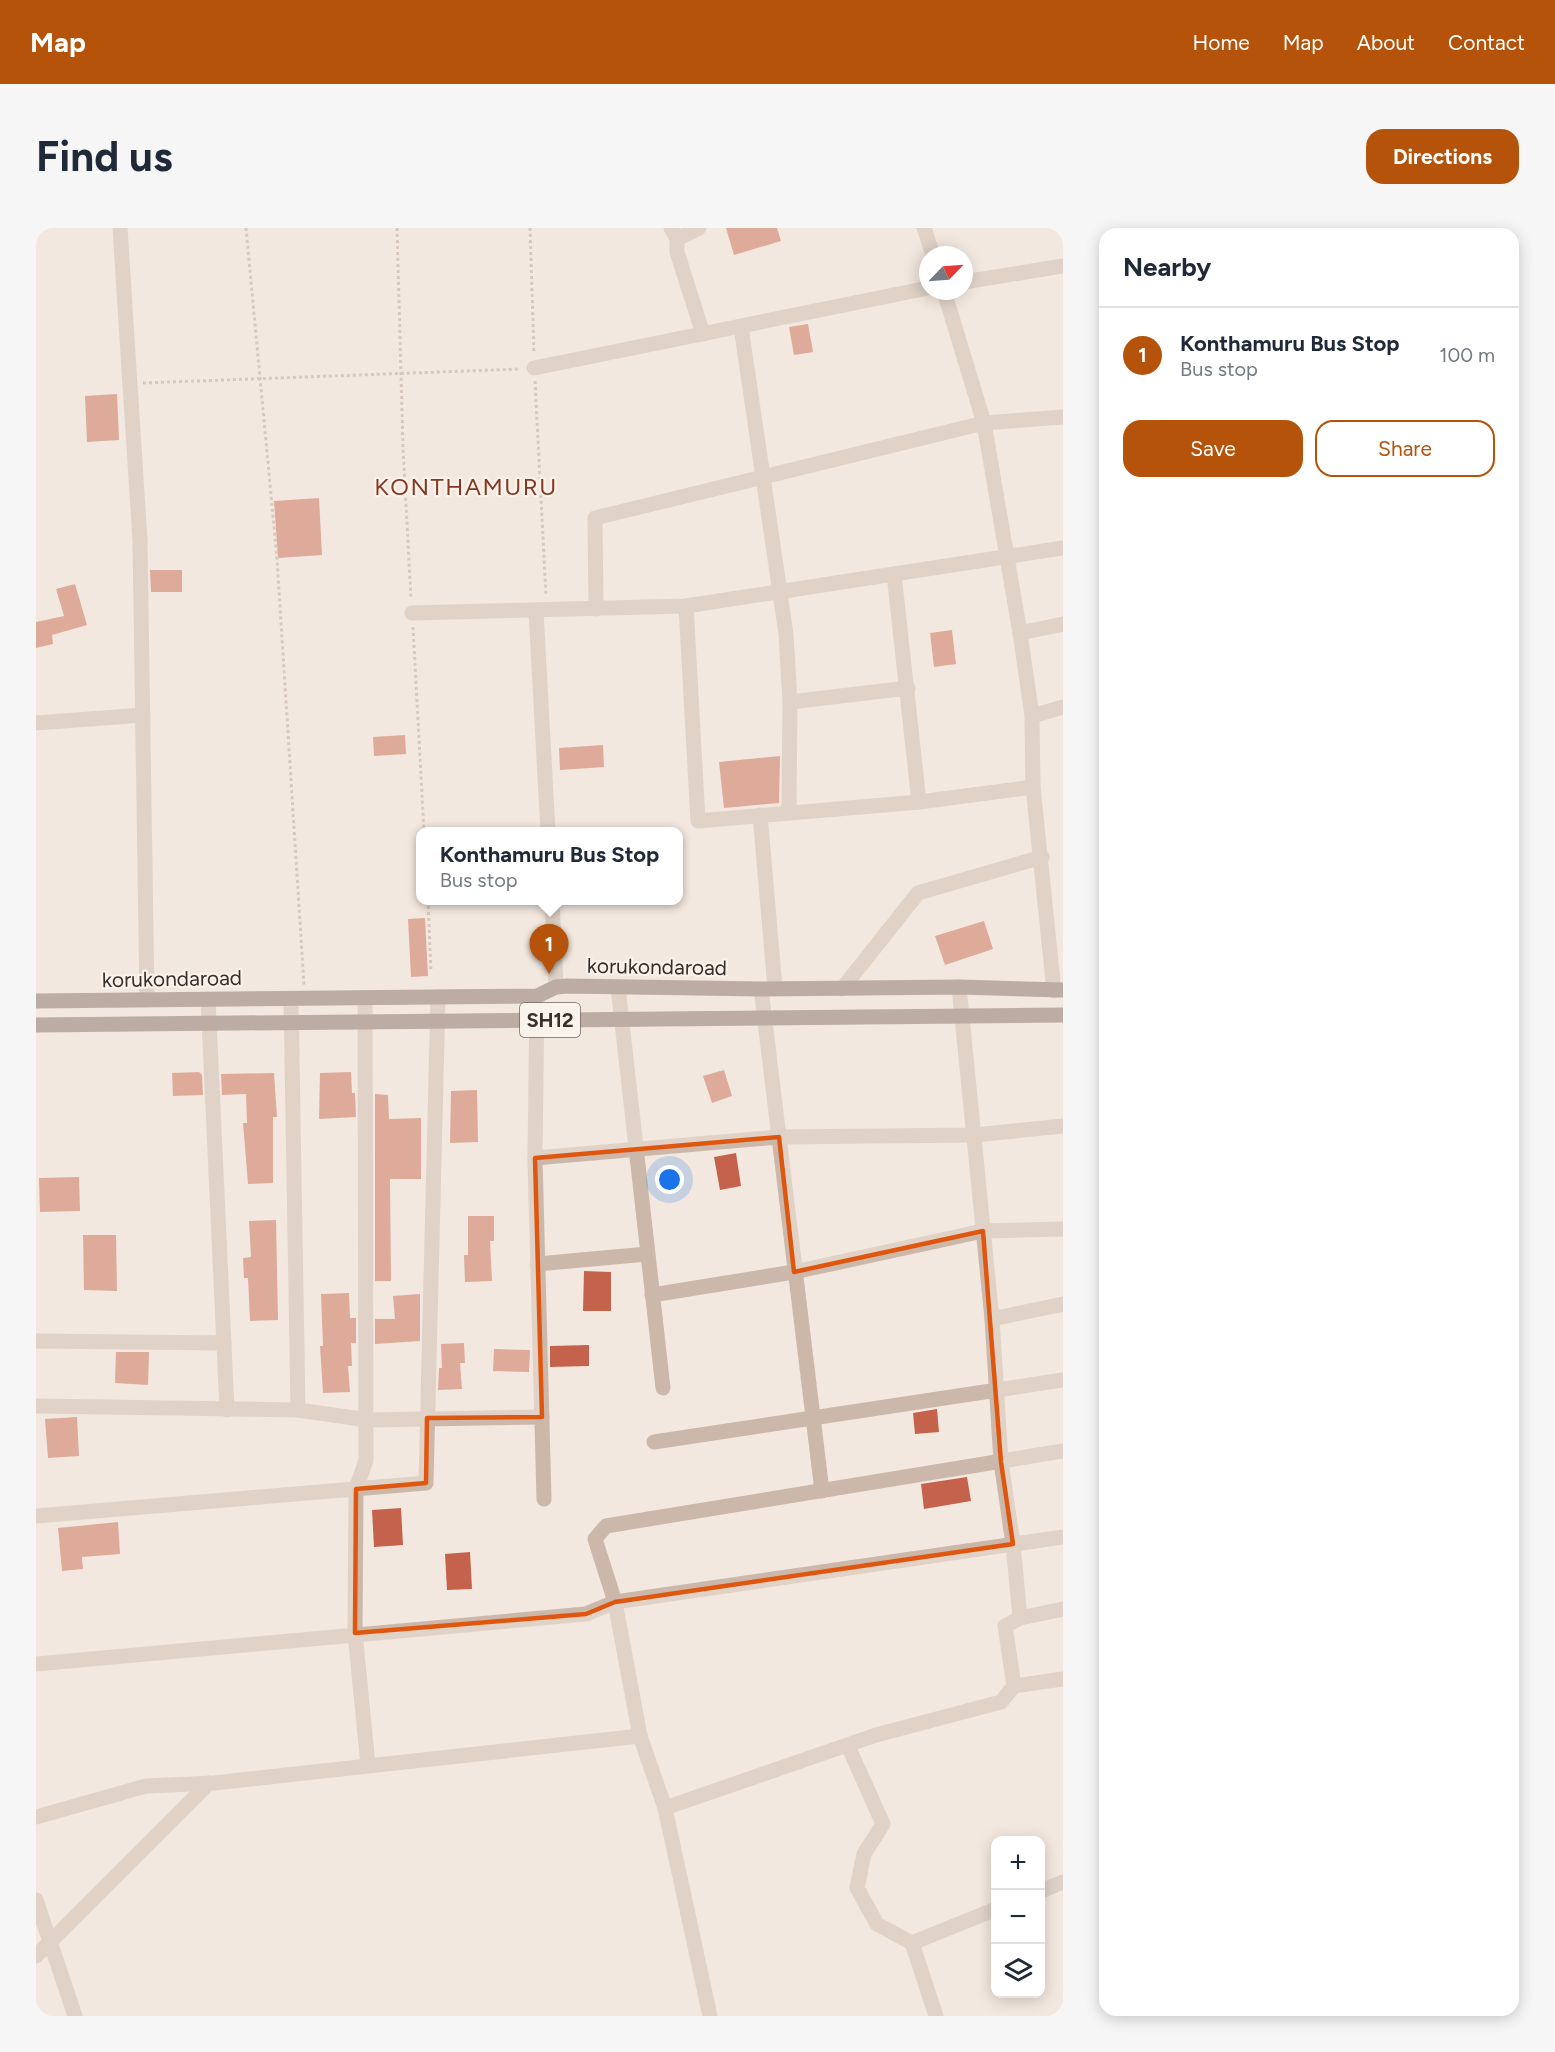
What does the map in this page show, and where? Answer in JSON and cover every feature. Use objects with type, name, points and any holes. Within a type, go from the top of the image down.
[{"type":"main road","name":"korukondaroad","points":[[36,1001],[537,996],[556,987],[842,989],[959,987],[1059,991]]},
{"type":"main road","name":"SH12","points":[[36,1025],[1063,1015]]},
{"type":"street","points":[[120,228],[140,541],[147,1000]]},
{"type":"street","points":[[699,228],[674,234],[677,252],[703,334]]},
{"type":"street","points":[[924,228],[930,246]]},
{"type":"street","points":[[973,281],[1063,266]]},
{"type":"street","points":[[534,368],[919,290]]},
{"type":"street","points":[[947,300],[984,423],[1020,633],[1032,716],[1033,787],[1059,991]]},
{"type":"street","points":[[741,327],[780,592],[790,702],[789,812]]},
{"type":"street","points":[[596,609],[595,518],[984,423],[1063,417]]},
{"type":"street","points":[[412,613],[686,606],[1063,548]]},
{"type":"street","points":[[894,574],[919,802]]},
{"type":"street","points":[[686,606],[698,821],[919,802],[1033,787]]},
{"type":"street","points":[[541,611],[548,827]]},
{"type":"street","points":[[1020,633],[1063,624]]},
{"type":"street","points":[[790,702],[908,688]]},
{"type":"street","points":[[1032,716],[1063,707]]},
{"type":"street","points":[[36,723],[143,715]]},
{"type":"street","points":[[760,815],[768,988],[765,1018],[811,1419],[822,1491]]},
{"type":"street","points":[[842,989],[918,893],[1042,857]]},
{"type":"street","points":[[552,905],[556,987]]},
{"type":"street","points":[[618,987],[663,1388]]},
{"type":"street","points":[[959,987],[992,1319],[1000,1462],[1013,1544],[1020,1618]]},
{"type":"street","points":[[537,996],[535,1158],[544,1499]]},
{"type":"street","points":[[36,1516],[426,1483],[438,997]]},
{"type":"street","points":[[364,998],[366,1460],[356,1489],[355,1633],[368,1765]]},
{"type":"street","points":[[208,999],[227,1410]]},
{"type":"street","points":[[298,999],[291,1023],[298,1410]]},
{"type":"street","points":[[535,1158],[779,1137],[975,1135],[1063,1126]]},
{"type":"street","points":[[652,1295],[794,1272],[983,1231],[1063,1229]]},
{"type":"street","points":[[537,1264],[647,1254]]},
{"type":"street","points":[[992,1319],[1063,1304]]},
{"type":"street","points":[[36,1341],[224,1343]]},
{"type":"street","points":[[654,1442],[1063,1380]]},
{"type":"street","points":[[36,1406],[298,1410],[366,1419],[542,1417]]},
{"type":"street","points":[[710,2016],[665,1808],[640,1736],[615,1602],[595,1539],[606,1526],[1063,1451]]},
{"type":"street","points":[[36,1664],[355,1633],[586,1614],[615,1602],[1063,1537]]},
{"type":"street","points":[[1014,1686],[1005,1626],[1020,1618],[1063,1609]]},
{"type":"street","points":[[665,1808],[876,1736],[1001,1702],[1014,1686],[1063,1679]]},
{"type":"street","points":[[36,1817],[146,1786],[209,1783],[640,1736]]},
{"type":"street","points":[[848,1746],[883,1824],[864,1854],[857,1888],[877,1924],[912,1943],[936,2016]]},
{"type":"street","points":[[36,1956],[209,1783]]},
{"type":"street","points":[[1043,1890],[1063,1882]]},
{"type":"street","points":[[36,1900],[75,2016]]},
{"type":"street","points":[[912,1943],[991,1911]]},
{"type":"path","points":[[246,228],[277,560],[298,999]]},
{"type":"path","points":[[397,228],[401,375],[424,827]]},
{"type":"path","points":[[530,228],[541,611]]},
{"type":"path","points":[[130,383],[401,375],[534,368]]},
{"type":"path","points":[[428,905],[432,972]]},
{"type":"highlighted area","points":[[779,1137],[794,1272],[983,1231],[1001,1462],[1013,1544],[615,1602],[586,1614],[355,1633],[356,1489],[426,1483],[427,1418],[542,1417],[535,1158]]},
{"type":"building","points":[[726,228],[777,228],[781,241],[734,255]]},
{"type":"building","points":[[808,324],[813,352],[794,355],[789,327]]},
{"type":"building","points":[[117,394],[119,440],[87,442],[85,396]]},
{"type":"building","points":[[319,498],[322,555],[278,558],[274,501]]},
{"type":"building","points":[[150,570],[182,570],[182,592],[151,592]]},
{"type":"building","points":[[75,584],[87,625],[52,635],[53,644],[36,648],[36,622],[64,616],[56,589]]},
{"type":"building","points":[[952,630],[956,664],[934,667],[930,633]]},
{"type":"building","points":[[405,735],[406,754],[374,756],[373,737]]},
{"type":"building","points":[[603,745],[604,767],[560,770],[559,748]]},
{"type":"building","points":[[780,756],[779,803],[724,808],[719,762]]},
{"type":"building","points":[[425,918],[428,976],[411,977],[408,919]]},
{"type":"building","points":[[984,921],[993,949],[945,965],[935,936]]},
{"type":"building","points":[[724,1070],[732,1096],[712,1103],[703,1076]]},
{"type":"building","points":[[199,1072],[202,1075],[203,1095],[173,1096],[172,1073]]},
{"type":"building","points":[[351,1072],[356,1117],[319,1119],[320,1073]]},
{"type":"building","points":[[274,1073],[277,1117],[273,1117],[273,1183],[248,1184],[243,1123],[247,1123],[246,1094],[222,1095],[221,1074]]},
{"type":"building","points":[[477,1090],[478,1142],[450,1143],[451,1091]]},
{"type":"building","points":[[375,1094],[388,1095],[389,1119],[421,1118],[421,1179],[390,1179],[391,1281],[375,1281]]},
{"type":"building","points":[[736,1153],[741,1186],[720,1190],[714,1157]]},
{"type":"building","points":[[79,1177],[80,1211],[40,1212],[39,1178]]},
{"type":"building","points":[[468,1216],[494,1216],[494,1241],[490,1241],[492,1281],[465,1282],[464,1255],[468,1255]]},
{"type":"building","points":[[276,1220],[278,1320],[250,1321],[248,1278],[244,1278],[243,1258],[251,1257],[249,1221]]},
{"type":"building","points":[[83,1235],[116,1235],[117,1291],[84,1290]]},
{"type":"building","points":[[584,1271],[611,1272],[611,1311],[583,1311]]},
{"type":"building","points":[[349,1293],[350,1318],[356,1318],[356,1343],[351,1343],[352,1366],[348,1366],[350,1392],[323,1393],[320,1346],[323,1346],[321,1294]]},
{"type":"building","points":[[420,1294],[420,1341],[375,1344],[375,1319],[395,1319],[393,1296]]},
{"type":"building","points":[[464,1343],[465,1363],[460,1363],[462,1389],[438,1390],[439,1368],[442,1368],[441,1344]]},
{"type":"building","points":[[589,1345],[589,1366],[550,1367],[550,1346]]},
{"type":"building","points":[[494,1349],[530,1350],[529,1372],[493,1371]]},
{"type":"building","points":[[116,1352],[149,1352],[148,1385],[115,1383]]},
{"type":"building","points":[[937,1409],[939,1432],[915,1434],[913,1413]]},
{"type":"building","points":[[77,1417],[79,1456],[48,1458],[45,1419]]},
{"type":"building","points":[[967,1477],[971,1501],[924,1509],[921,1484]]},
{"type":"building","points":[[401,1508],[403,1545],[374,1547],[372,1510]]},
{"type":"building","points":[[118,1522],[120,1554],[82,1557],[83,1569],[62,1571],[58,1528]]},
{"type":"building","points":[[470,1552],[472,1589],[447,1590],[445,1554]]},
{"type":"place","name":"Konthamuru Bus Stop","points":[[549,974]]},
{"type":"district","name":"KONTHAMURU","points":[[466,487]]}]
